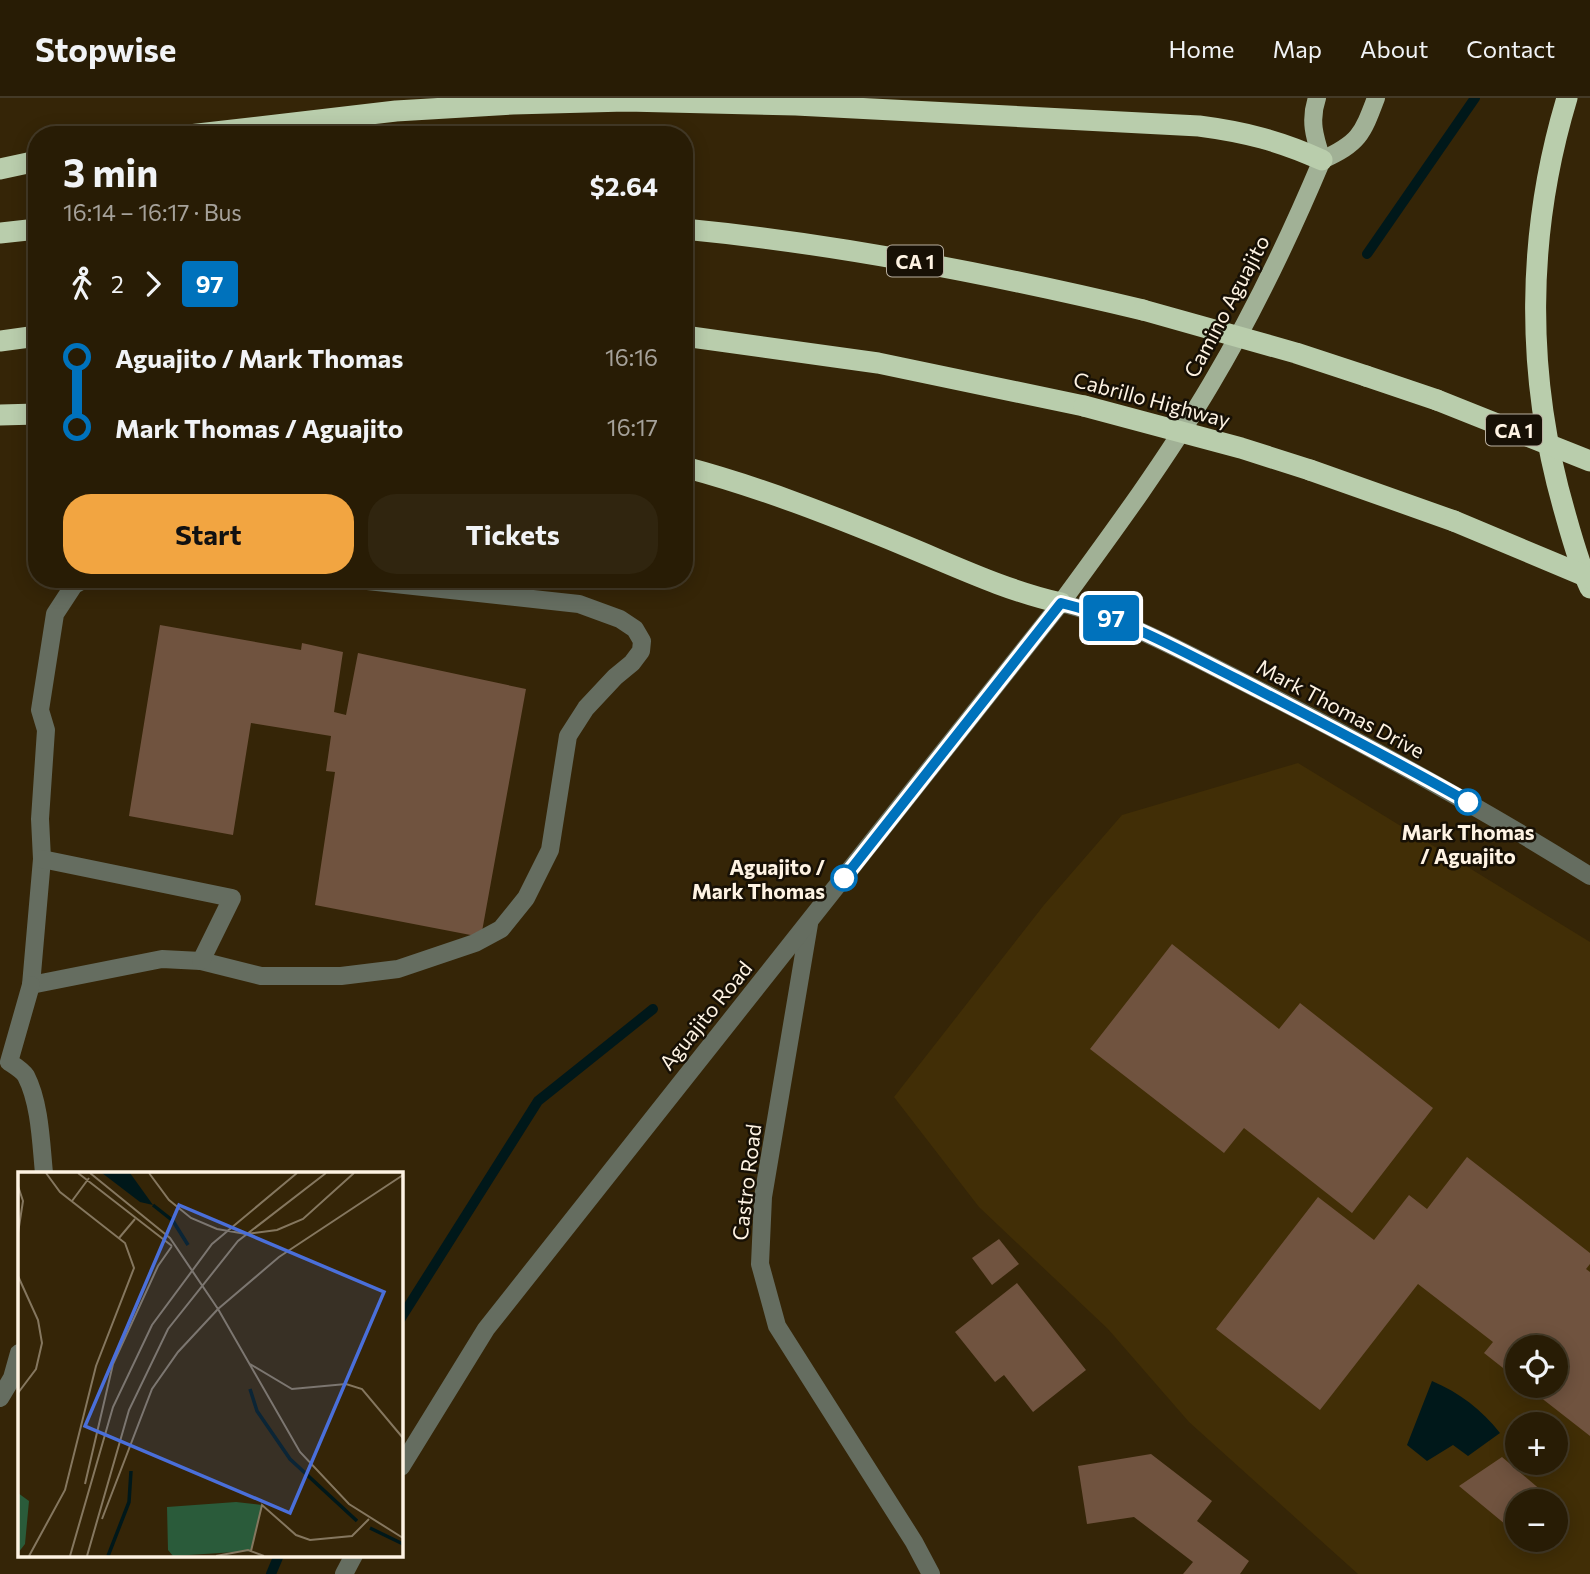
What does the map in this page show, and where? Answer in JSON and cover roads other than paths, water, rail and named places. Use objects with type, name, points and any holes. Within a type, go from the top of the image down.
[{"type":"highway","points":[[1567,98],[1548,169],[1541,216],[1535,276],[1536,353],[1548,451],[1571,536],[1590,588]]},
{"type":"highway","points":[[267,126],[396,111],[535,103],[681,102],[796,105],[1199,126],[1263,136],[1322,160]]},
{"type":"highway","points":[[0,169],[28,163]]},
{"type":"highway","points":[[0,233],[28,230]]},
{"type":"highway","name":"CA 1","points":[[693,230],[861,251],[1013,280],[1143,310],[1296,353],[1437,400],[1590,461]]},
{"type":"highway","points":[[0,341],[28,337]]},
{"type":"highway","name":"Cabrillo Highway","points":[[693,337],[877,363],[1084,406],[1241,448],[1383,494],[1590,578]]},
{"type":"highway","points":[[0,415],[28,414]]},
{"type":"highway","points":[[693,470],[835,517],[996,584],[1061,603]]},
{"type":"main road","points":[[1317,98],[1312,120],[1322,160],[1346,149],[1357,138],[1366,125],[1376,98]]},
{"type":"main road","name":"Camino Aguajito","points":[[1061,603],[1157,467],[1211,383],[1270,276],[1322,160]]},
{"type":"street","points":[[44,1172],[40,1129],[25,1074],[5,1061],[31,985],[42,859],[40,819],[46,730],[40,710],[55,614],[72,588]]},
{"type":"street","points":[[31,985],[162,959],[201,961],[261,976],[341,976],[398,969],[475,943],[501,929],[526,898],[550,850],[568,737],[586,708],[632,663],[641,651],[642,641],[635,629],[620,619],[579,604],[432,588]]},
{"type":"street","name":"Mark Thomas Drive","points":[[1061,603],[1135,629],[1329,726],[1468,802],[1590,876]]},
{"type":"street","name":"Aguajito Road","points":[[402,1465],[486,1329],[1061,603]]},
{"type":"street","points":[[42,859],[232,898],[201,961]]},
{"type":"street","name":"Castro Road","points":[[810,920],[763,1197],[760,1264],[777,1326],[914,1542],[931,1574]]},
{"type":"street","points":[[0,1398],[12,1378],[18,1357]]},
{"type":"street","points":[[344,1574],[354,1556]]},
{"type":"water","points":[[1432,1381],[1469,1402],[1500,1433],[1468,1456],[1453,1445],[1427,1461],[1407,1445]]},
{"type":"waterway","points":[[1367,254],[1475,98]]},
{"type":"waterway","points":[[402,1316],[538,1101],[653,1009]]},
{"type":"waterway","points":[[271,1574],[279,1556]]},
{"type":"place","name":"Mark Thomas / Aguajito","points":[[1468,802]]},
{"type":"place","name":"Aguajito / Mark Thomas","points":[[844,878]]}]
